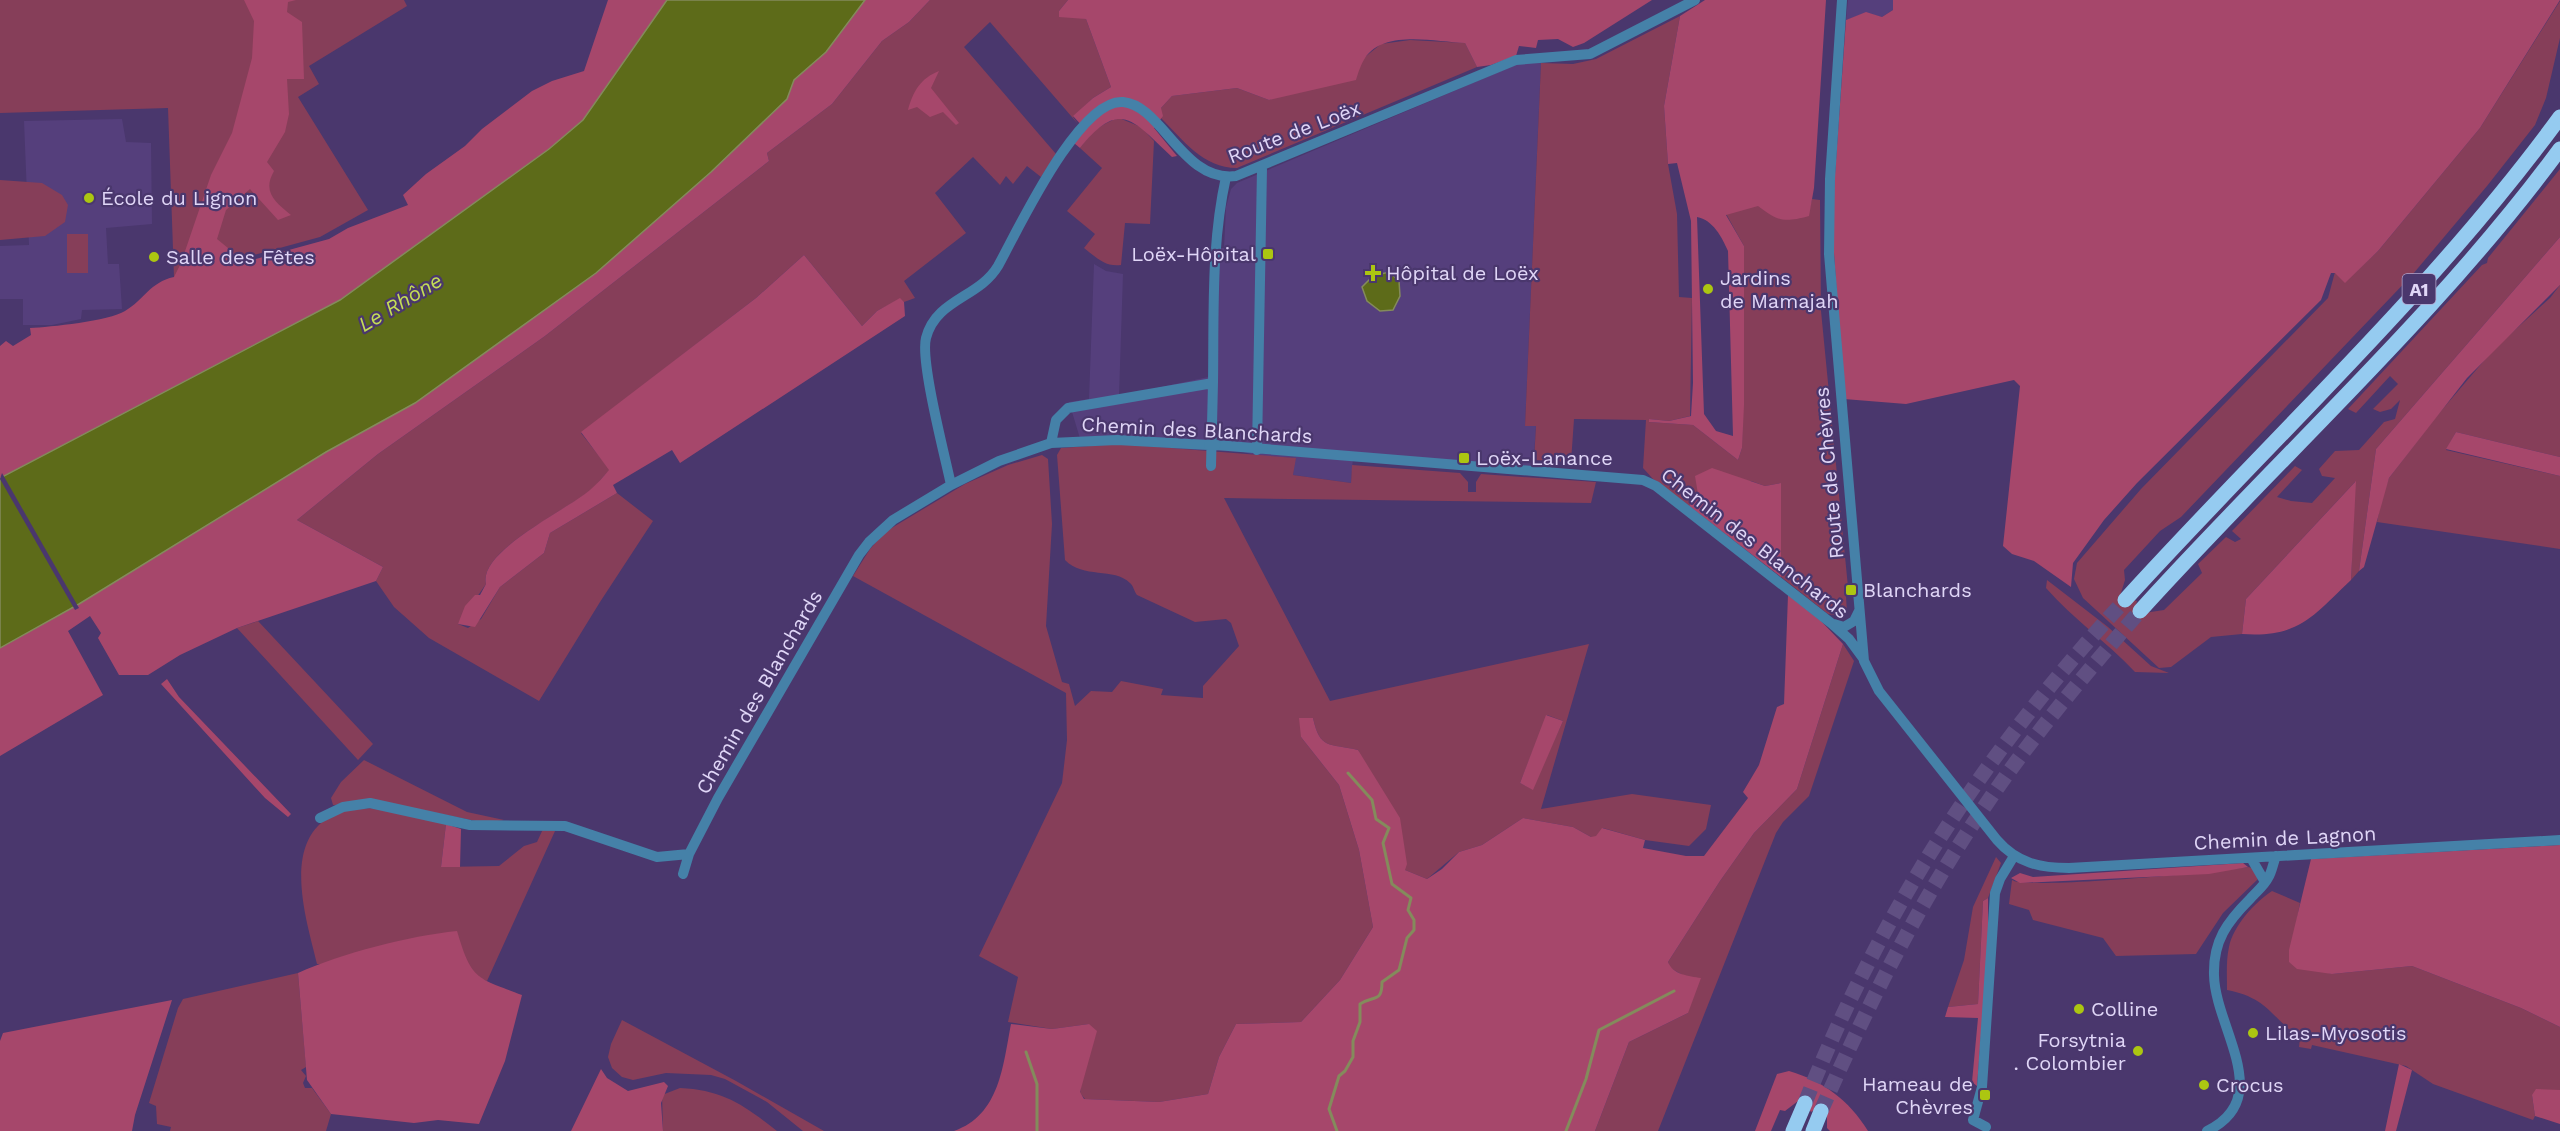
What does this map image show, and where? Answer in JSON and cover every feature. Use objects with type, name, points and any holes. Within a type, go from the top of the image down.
[{"type":"highway","name":"A1","points":[[2125,600],[2385,326],[2466,235],[2560,117]]},
{"type":"highway","name":"A1","points":[[2140,611],[2475,254],[2560,149]]},
{"type":"highway","points":[[1793,1131],[1805,1103]]},
{"type":"highway","points":[[1813,1131],[1821,1111]]},
{"type":"street","name":"Route de Loëx","points":[[951,485],[925,355],[926,338],[932,323],[944,309],[979,288],[993,273],[1042,186],[1086,123],[1098,110],[1110,104],[1122,102],[1135,105],[1184,154],[1213,173],[1226,177],[1262,168],[1516,60],[1590,54],[1695,0]]},
{"type":"street","name":"Route de Chèvres","points":[[1842,0],[1830,179],[1829,254],[1864,661],[1879,691],[1997,840],[2014,856]]},
{"type":"street","points":[[1257,450],[1262,168]]},
{"type":"street","points":[[1211,466],[1216,248],[1219,212],[1226,177]]},
{"type":"street","points":[[1051,443],[1056,420],[1068,408],[1213,383]]},
{"type":"street","name":"Chemin des Blanchards","points":[[683,874],[689,854],[718,798],[864,549],[893,520],[951,485],[999,461],[1051,443],[1117,440],[1212,445],[1643,480],[1656,486],[1831,623],[1849,639],[1864,661]]},
{"type":"street","points":[[1831,623],[1844,627],[1854,621],[1859,611]]},
{"type":"street","points":[[320,818],[343,807],[370,803],[470,825],[565,826],[657,857],[689,854]]},
{"type":"street","name":"Chemin de Lagnon","points":[[2014,856],[2038,866],[2055,868],[2560,840]]},
{"type":"street","points":[[1986,1127],[1973,1120],[1982,1087],[1995,893],[2000,879],[2014,856]]},
{"type":"street","points":[[2207,1131],[2222,1122],[2233,1111],[2239,1100],[2241,1088],[2239,1070],[2216,997],[2216,947],[2231,919],[2265,882],[2276,856]]},
{"type":"street","points":[[2251,858],[2265,882]]},
{"type":"shaded area","points":[[0,0],[404,0],[407,6],[309,66],[319,84],[298,97],[368,210],[320,237],[174,277],[168,108],[0,113]]},
{"type":"shaded area","points":[[244,0],[296,0],[288,2],[287,12],[302,22],[304,79],[287,79],[289,114],[285,132],[267,162],[274,171],[269,185],[272,196],[291,215],[278,220],[250,189],[226,210],[217,239],[245,262],[329,239],[348,228],[408,205],[403,195],[426,174],[465,146],[482,129],[532,91],[552,81],[584,71],[608,0],[667,0],[583,120],[549,149],[340,300],[0,478],[0,346],[6,341],[13,346],[31,335],[30,328],[79,323],[117,315],[132,307],[159,283],[174,277],[181,263],[211,175],[232,133],[252,58],[254,21]]},
{"type":"shaded area","points":[[865,0],[930,0],[909,22],[882,41],[832,104],[767,153],[769,161],[545,336],[378,454],[297,520],[383,567],[376,581],[237,628],[180,655],[148,675],[119,675],[98,638],[101,633],[90,616],[68,631],[103,695],[0,756],[0,648],[79,604],[326,452],[415,403],[596,273],[711,172],[787,99],[794,80],[826,52]]},
{"type":"shaded area","points":[[930,0],[1068,0],[1059,11],[1086,19],[1111,87],[1093,98],[1073,117],[1078,124],[990,22],[964,47],[1056,154],[1041,177],[1027,166],[1013,184],[1006,176],[1000,185],[973,157],[935,193],[966,233],[904,281],[915,298],[904,302],[900,299],[877,311],[862,326],[804,255],[756,298],[581,433],[610,470],[591,490],[526,532],[496,558],[487,571],[486,584],[458,624],[468,628],[481,619],[500,587],[544,553],[550,533],[617,493],[653,521],[539,701],[429,638],[394,607],[376,581],[383,567],[297,520],[378,454],[545,336],[769,161],[767,153],[832,104],[882,41],[909,22]]},
{"type":"shaded area","points":[[1068,0],[1652,0],[1584,43],[1573,47],[1558,39],[1538,40],[1536,48],[1519,46],[1516,56],[1491,65],[1477,67],[1465,43],[1397,40],[1374,49],[1365,58],[1356,80],[1269,100],[1237,88],[1172,96],[1161,108],[1163,116],[1154,128],[1177,156],[1172,157],[1137,125],[1127,120],[1117,119],[1106,123],[1094,132],[1080,148],[1074,143],[1085,129],[1073,116],[1093,98],[1111,87],[1086,19],[1059,17],[1059,11]]},
{"type":"shaded area","points":[[1705,0],[1826,0],[1814,188],[1809,216],[1793,220],[1781,219],[1758,206],[1726,215],[1744,246],[1744,405],[1742,448],[1738,460],[1693,425],[1649,422],[1649,419],[1669,421],[1691,416],[1693,383],[1691,221],[1677,163],[1668,164],[1664,106],[1680,16]],"holes":[[[1697,217],[1716,230],[1728,251],[1733,436],[1716,431],[1704,414]]]},
{"type":"shaded area","points":[[1848,0],[1893,0],[1893,10],[1882,17],[1866,13],[1846,20]]},
{"type":"shaded area","points":[[1893,0],[2560,0],[2480,128],[2378,251],[2345,283],[2335,273],[2331,273],[2321,300],[2137,483],[2104,520],[2073,563],[2071,587],[2034,561],[2012,554],[2003,546],[2020,386],[2014,380],[1906,404],[1844,399],[1834,253],[1834,188],[1846,20],[1866,12],[1882,17],[1893,10]]},
{"type":"shaded area","points":[[2560,1],[2560,38],[2546,98],[2535,125],[2413,274],[2181,517],[2160,531],[2124,570],[2125,580],[2120,596],[2137,601],[2136,605],[2144,613],[2164,610],[2202,573],[2198,564],[2226,537],[2235,542],[2241,539],[2232,531],[2295,466],[2302,470],[2277,497],[2312,503],[2335,478],[2322,476],[2319,469],[2335,451],[2359,450],[2384,422],[2395,419],[2400,400],[2391,409],[2380,412],[2373,409],[2398,384],[2390,376],[2356,413],[2348,409],[2482,265],[2487,263],[2488,258],[2560,169],[2560,237],[2376,449],[2359,571],[2351,580],[2355,482],[2246,599],[2242,634],[2211,637],[2171,667],[2159,668],[2083,598],[2074,579],[2077,563],[2141,489],[2328,298],[2335,272],[2345,282],[2378,251],[2480,128]]},
{"type":"shaded area","points":[[1680,16],[1664,106],[1668,164],[1677,214],[1679,297],[1692,298],[1690,416],[1669,421],[1649,419],[1649,422],[1693,425],[1738,460],[1742,448],[1744,246],[1720,203],[1716,183],[1808,216],[1812,199],[1820,200],[1821,311],[1848,587],[1847,613],[1843,617],[1828,614],[1781,577],[1781,483],[1765,486],[1751,481],[1698,494],[1689,506],[1653,479],[1643,468],[1646,420],[1574,419],[1571,462],[1534,460],[1536,426],[1525,426],[1541,63],[1573,64],[1596,59]]},
{"type":"shaded area","points":[[1410,40],[1465,43],[1477,67],[1237,168],[1225,167],[1204,158],[1161,118],[1161,108],[1172,96],[1237,88],[1269,100],[1365,57],[1381,44]]},
{"type":"shaded area","name":"Hôpital de Loëx","points":[[1520,63],[1541,63],[1525,426],[1536,426],[1533,470],[1353,457],[1351,483],[1293,475],[1295,458],[1259,456],[1243,452],[1082,445],[1069,402],[1089,399],[1094,264],[1106,271],[1123,274],[1119,396],[1213,376],[1216,248],[1224,248],[1226,207],[1231,189],[1237,183]]},
{"type":"shaded area","points":[[939,71],[931,88],[959,123],[956,125],[943,112],[930,117],[917,107],[908,110],[919,86],[927,77]]},
{"type":"shaded area","points":[[1119,118],[1141,127],[1154,141],[1150,224],[1125,223],[1121,265],[1110,265],[1084,248],[1095,234],[1067,211],[1102,168],[1080,148],[1097,129]]},
{"type":"shaded area","name":"École du Lignon","points":[[122,119],[126,142],[151,143],[152,224],[106,228],[108,264],[119,264],[122,309],[82,310],[81,319],[52,325],[23,325],[23,299],[0,299],[0,246],[29,245],[24,121]]},
{"type":"shaded area","points":[[0,180],[42,183],[62,195],[68,205],[65,222],[45,236],[0,240]]},
{"type":"shaded area","points":[[67,234],[88,234],[88,273],[67,273]]},
{"type":"shaded area","points":[[2560,237],[2560,285],[2467,378],[2389,478],[2364,567],[2359,571],[2376,449]]},
{"type":"shaded area","points":[[804,255],[862,326],[877,311],[900,298],[904,302],[905,316],[680,463],[672,450],[613,485],[617,493],[550,533],[544,553],[500,587],[475,627],[458,624],[465,606],[475,595],[480,595],[486,584],[487,571],[496,558],[526,532],[590,490],[609,470],[581,432],[756,298]]},
{"type":"shaded area","points":[[2560,285],[2560,457],[2456,432],[2446,450],[2560,476],[2560,549],[2377,522],[2389,478],[2435,418],[2494,349],[2550,298]]},
{"type":"shaded area","points":[[2456,432],[2560,457],[2560,476],[2446,449]]},
{"type":"shaded area","points":[[1120,444],[1296,458],[1293,475],[1351,483],[1352,465],[1460,473],[1468,482],[1468,492],[1476,492],[1476,482],[1481,474],[1596,482],[1591,503],[1224,498],[1330,701],[1589,644],[1541,809],[1632,794],[1711,805],[1706,829],[1689,846],[1645,840],[1603,828],[1596,837],[1591,837],[1573,827],[1523,818],[1482,845],[1459,852],[1427,879],[1405,870],[1358,750],[1327,743],[1319,736],[1313,718],[1301,737],[1339,785],[1359,850],[1373,927],[1340,980],[1301,1022],[1236,1024],[1219,1057],[1208,1094],[1159,1102],[1085,1099],[1080,1093],[1089,1024],[1052,1029],[1008,1022],[1018,977],[979,956],[1062,783],[1067,740],[1066,693],[853,576],[870,549],[885,532],[965,484],[1008,465],[1042,455],[1048,459],[1052,524],[1046,626],[1062,682],[1069,684],[1075,706],[1091,691],[1112,692],[1121,681],[1163,689],[1161,695],[1203,698],[1203,686],[1239,646],[1231,623],[1226,619],[1195,622],[1137,595],[1131,584],[1123,578],[1080,569],[1065,560],[1057,455],[1061,448]],"holes":[[[1547,715],[1563,721],[1532,789],[1520,783]]]},
{"type":"shaded area","points":[[1712,468],[1765,486],[1781,483],[1781,577],[1689,506],[1698,494],[1695,476]]},
{"type":"shaded area","points":[[2356,481],[2351,580],[2315,614],[2292,628],[2278,632],[2242,634],[2246,599]]},
{"type":"shaded area","points":[[2047,580],[2108,627],[2151,666],[2169,673],[2135,672],[2056,599],[2046,588]]},
{"type":"shaded area","points":[[1788,595],[1821,621],[1843,644],[1797,789],[1754,833],[1668,962],[1677,972],[1701,978],[1688,1013],[1629,1042],[1595,1131],[954,1131],[981,1113],[990,1101],[1002,1072],[1011,1024],[1052,1029],[1089,1024],[1097,1031],[1080,1092],[1084,1099],[1159,1102],[1208,1094],[1219,1057],[1236,1024],[1301,1022],[1340,980],[1373,927],[1359,850],[1339,785],[1301,737],[1299,718],[1313,718],[1319,736],[1327,743],[1358,750],[1400,818],[1407,864],[1405,870],[1427,879],[1442,869],[1459,852],[1482,845],[1523,818],[1573,827],[1591,837],[1596,836],[1602,828],[1645,840],[1643,848],[1686,856],[1704,856],[1748,798],[1743,792],[1759,765],[1777,707],[1784,704]]},
{"type":"shaded area","points":[[258,621],[373,744],[358,760],[237,628]]},
{"type":"shaded area","points":[[1843,644],[1854,661],[1809,796],[1783,822],[1776,833],[1658,1131],[1595,1131],[1629,1042],[1688,1013],[1681,974],[1670,968],[1668,962],[1754,833],[1797,789]]},
{"type":"shaded area","points":[[167,679],[179,697],[291,814],[288,817],[265,798],[161,684]]},
{"type":"shaded area","points":[[1546,715],[1563,721],[1533,790],[1520,783]]},
{"type":"shaded area","points":[[364,760],[467,812],[504,820],[486,823],[392,804],[333,805],[331,798],[341,782]]},
{"type":"shaded area","points":[[374,808],[446,824],[441,867],[499,866],[524,846],[537,842],[543,829],[555,831],[487,981],[476,977],[467,965],[317,964],[301,883],[302,863],[307,844],[317,827],[333,815],[348,810]]},
{"type":"shaded area","points":[[446,824],[461,829],[460,867],[441,867]]},
{"type":"shaded area","points":[[2560,845],[2560,1027],[2521,1008],[2412,966],[2332,974],[2297,969],[2289,962],[2289,950],[2311,859]]},
{"type":"shaded area","points":[[1996,857],[2001,863],[1988,898],[1983,901],[1978,1004],[1948,1007],[1964,960],[1973,907]]},
{"type":"shaded area","points":[[2243,863],[2248,867],[2209,874],[2020,883],[2011,878],[2020,873],[2033,877]]},
{"type":"shaded area","points":[[2253,868],[2258,879],[2223,913],[2196,954],[2116,956],[2103,938],[2033,920],[2029,910],[2009,904],[2012,880],[2025,883],[2085,882]]},
{"type":"shaded area","points":[[2272,891],[2300,903],[2289,962],[2332,974],[2412,966],[2521,1008],[2560,1027],[2560,1090],[2532,1095],[2535,1116],[2533,1120],[2433,1084],[2406,1066],[2312,1045],[2311,1049],[2299,1047],[2300,1038],[2268,1009],[2241,993],[2227,990],[2227,957],[2231,939],[2246,915]]},
{"type":"shaded area","points":[[1988,898],[1988,948],[1977,1086],[1972,1082],[1978,1018],[1945,1017],[1948,1007],[1978,1004],[1983,901]]},
{"type":"shaded area","points":[[457,931],[467,960],[478,975],[522,995],[505,1061],[479,1124],[438,1120],[414,1123],[331,1114],[307,1080],[298,973],[376,946]]},
{"type":"shaded area","points":[[298,973],[306,1067],[301,1070],[306,1076],[303,1083],[305,1088],[312,1088],[331,1114],[326,1131],[170,1131],[171,1127],[157,1124],[156,1106],[149,1103],[178,1008],[183,999]]},
{"type":"shaded area","points":[[172,1000],[135,1115],[132,1131],[0,1131],[0,1041],[3,1033]]},
{"type":"shaded area","points":[[622,1020],[824,1131],[803,1131],[767,1102],[725,1079],[711,1075],[666,1073],[633,1080],[622,1077],[612,1068],[608,1057]]},
{"type":"shaded area","points":[[2399,1064],[2412,1070],[2396,1131],[2385,1131]]},
{"type":"shaded area","points":[[601,1069],[607,1078],[628,1091],[664,1082],[668,1086],[661,1103],[663,1131],[571,1131]]},
{"type":"shaded area","points":[[1789,1071],[1813,1080],[1834,1093],[1861,1120],[1868,1131],[1830,1131],[1827,1128],[1827,1112],[1817,1108],[1811,1112],[1802,1098],[1785,1111],[1780,1110],[1771,1131],[1755,1131],[1777,1074]]},
{"type":"shaded area","points":[[680,1088],[709,1092],[732,1100],[777,1131],[663,1131],[662,1095]]},
{"type":"shaded area","points":[[2536,1089],[2560,1090],[2560,1124],[2535,1116],[2532,1095]]},
{"type":"water","name":"Le Rhône","points":[[667,0],[865,0],[826,52],[794,80],[787,99],[711,172],[596,273],[415,403],[326,452],[79,604],[0,648],[0,478],[340,300],[549,149],[583,120]]},
{"type":"water","points":[[1389,272],[1399,281],[1400,296],[1393,310],[1380,311],[1367,301],[1362,287],[1373,276]]},
{"type":"pier","points":[[2,473],[79,608],[75,610],[0,479]]},
{"type":"waterway","points":[[1337,1131],[1329,1109],[1339,1076],[1345,1071],[1353,1057],[1353,1041],[1360,1022],[1360,1004],[1379,996],[1382,982],[1399,970],[1407,938],[1414,930],[1414,920],[1408,910],[1411,898],[1392,884],[1383,843],[1389,828],[1376,819],[1372,800],[1348,773]]},
{"type":"waterway","points":[[1566,1131],[1586,1079],[1599,1030],[1674,991]]},
{"type":"waterway","points":[[1026,1052],[1037,1084],[1037,1131]]},
{"type":"tunnel","points":[[1805,1103],[1835,1032],[1868,964],[1941,836],[1982,775],[2026,716],[2125,600]]},
{"type":"tunnel","points":[[1821,1111],[1896,953],[1939,877],[2005,778],[2041,729],[2140,611]]},
{"type":"place","name":"École du Lignon","points":[[89,198]]},
{"type":"place","name":"Loëx-Hôpital","points":[[1268,254]]},
{"type":"place","name":"Salle des Fêtes","points":[[154,257]]},
{"type":"place","name":"Hôpital de Loëx","points":[[1373,273]]},
{"type":"place","name":"Jardins de Mamajah","points":[[1708,289]]},
{"type":"place","name":"Loëx-Lanance","points":[[1464,458]]},
{"type":"place","name":"Blanchards","points":[[1851,590]]},
{"type":"place","name":"Colline","points":[[2079,1009]]},
{"type":"place","name":"Lilas-Myosotis","points":[[2253,1033]]},
{"type":"place","name":"Forsytnia . Colombier","points":[[2138,1051]]},
{"type":"place","name":"Crocus","points":[[2204,1085]]},
{"type":"place","name":"Hameau de Chèvres","points":[[1985,1095]]}]
